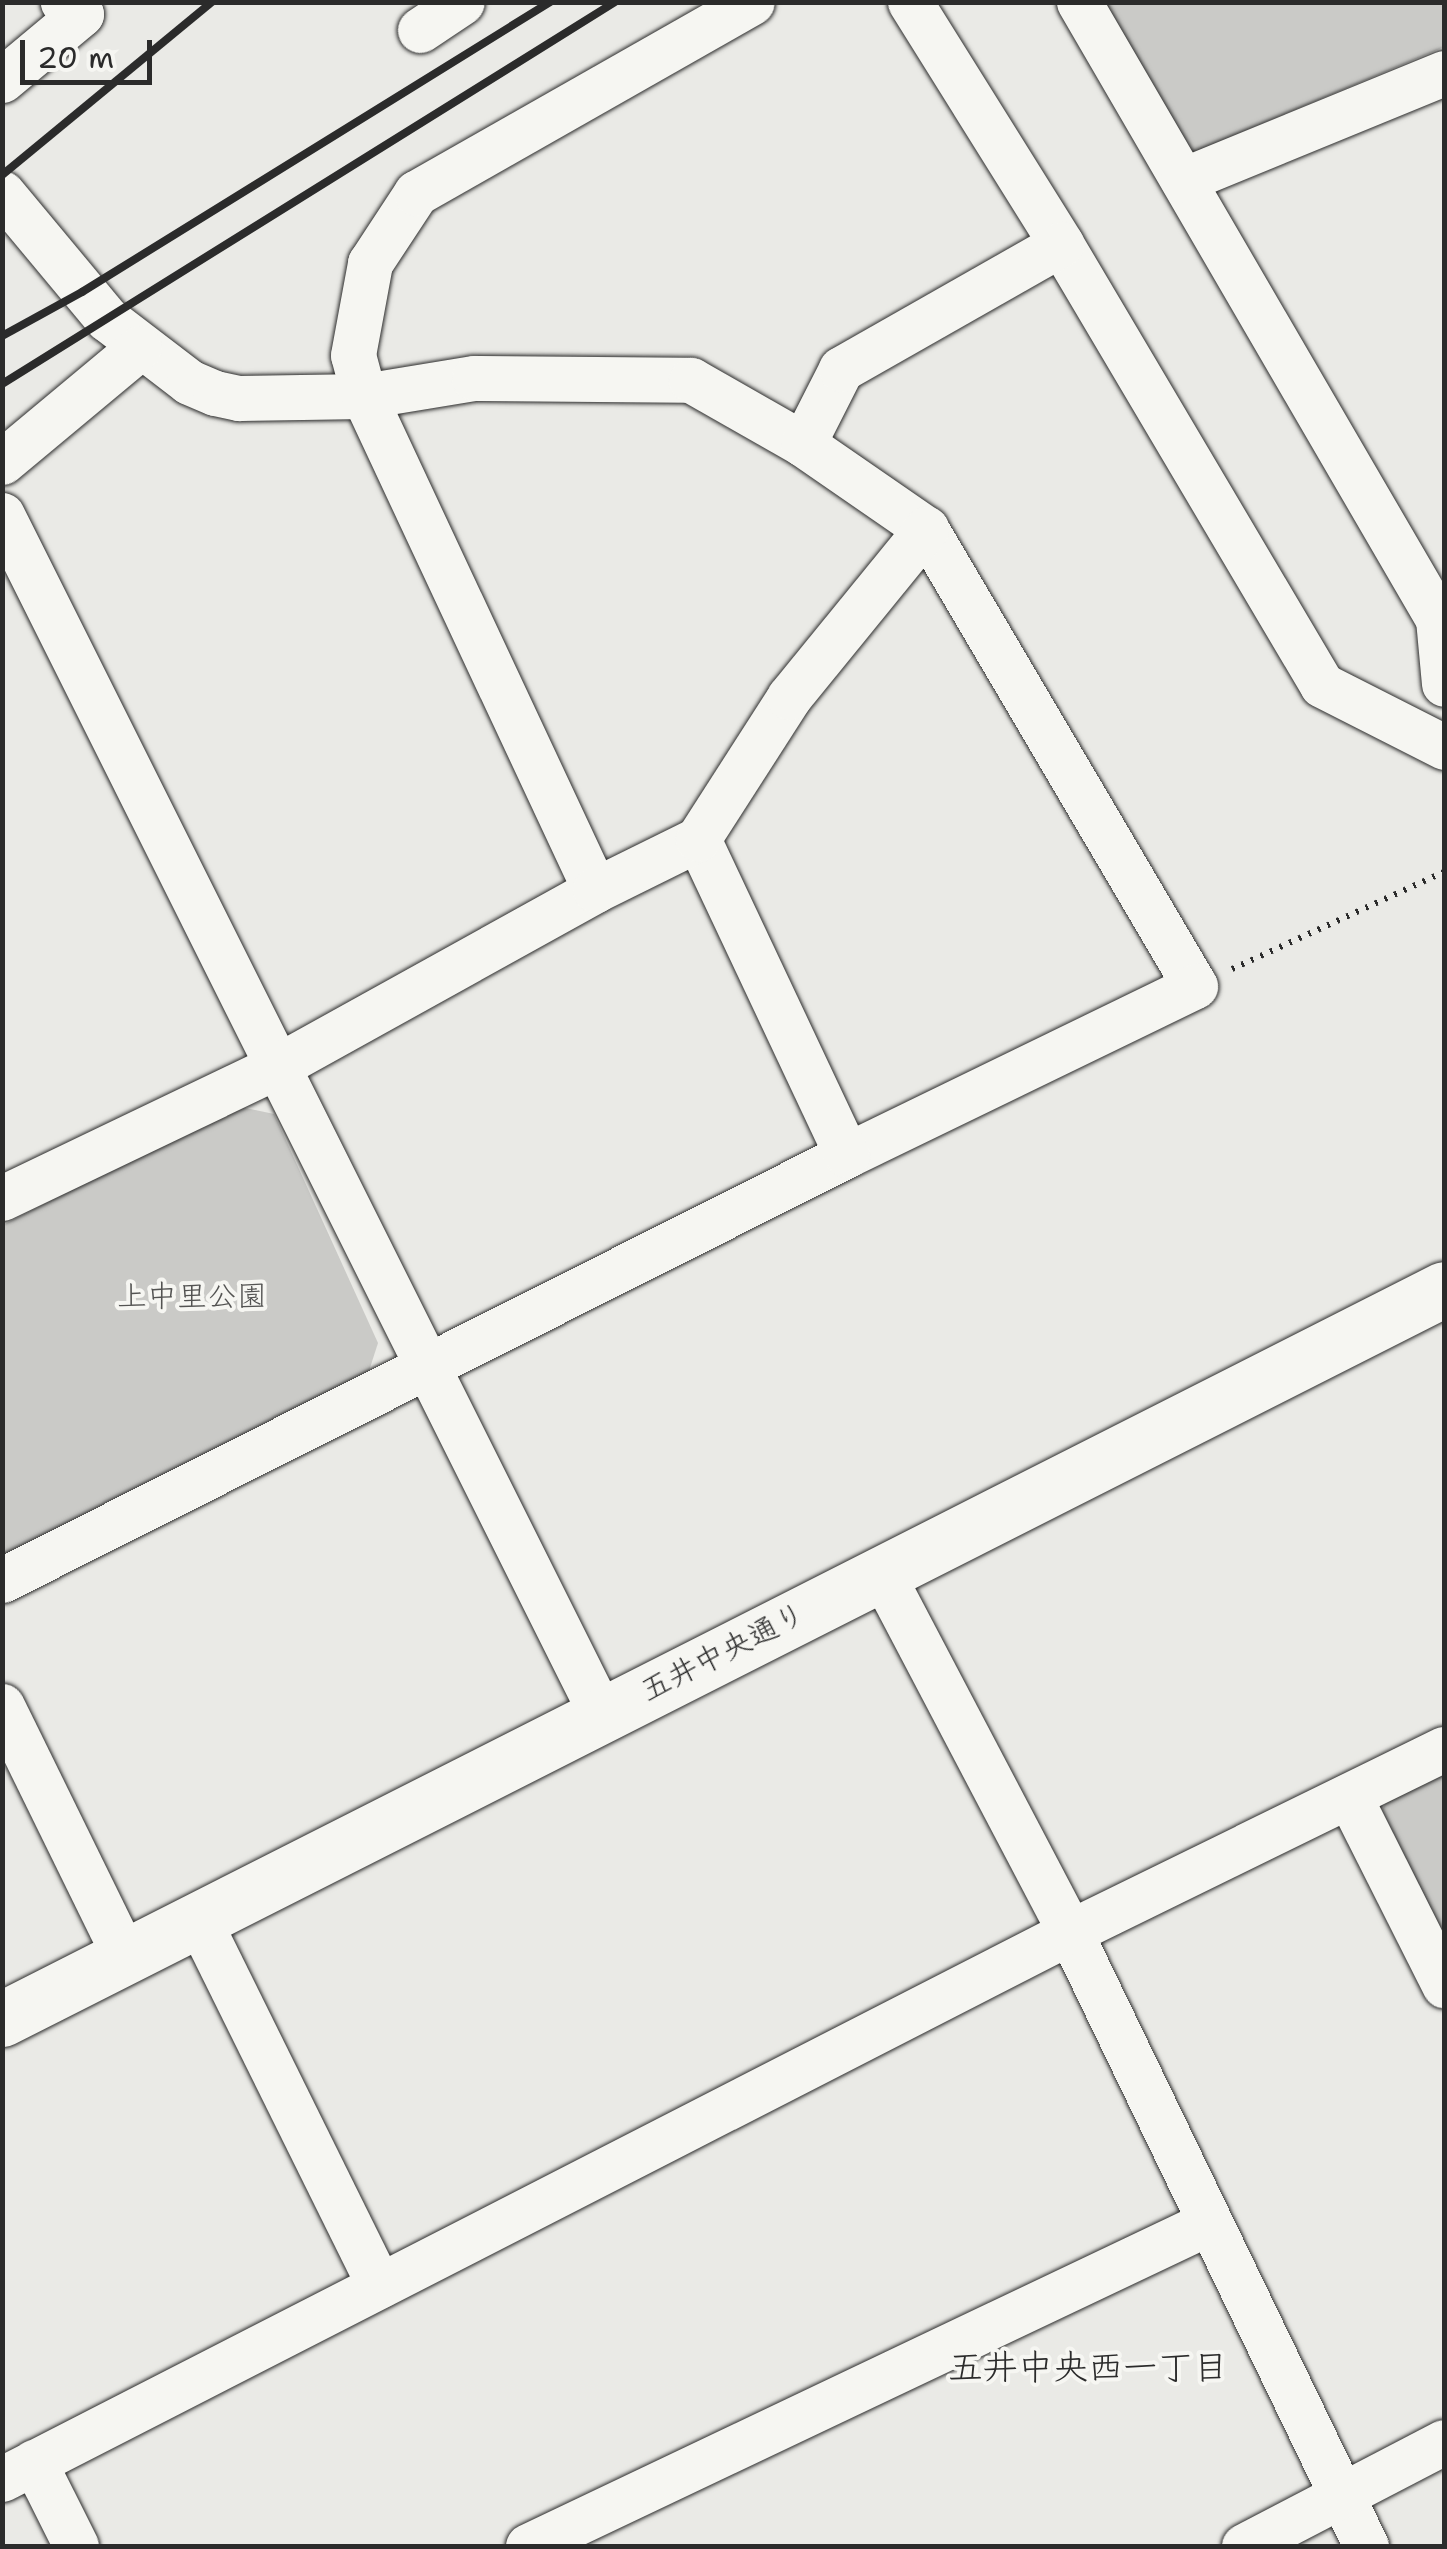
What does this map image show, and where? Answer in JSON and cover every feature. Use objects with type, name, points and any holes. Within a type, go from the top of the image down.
[{"type":"street","points":[[2,80],[81,14],[63,2]]},
{"type":"street","points":[[420,30],[462,2]]},
{"type":"street","points":[[595,890],[364,396],[353,354],[370,263],[416,193],[752,2]]},
{"type":"street","points":[[910,2],[1061,244],[1322,685],[1444,747]]},
{"type":"street","points":[[1079,2],[1438,619],[1444,684]]},
{"type":"street","points":[[1183,180],[1444,73]]},
{"type":"street","points":[[2,193],[82,292],[139,348],[189,382],[214,393],[239,398],[364,396],[474,378],[690,380],[803,444],[926,529],[1195,986],[848,1155],[2,1580]]},
{"type":"street","points":[[803,444],[841,370],[1061,244]]},
{"type":"street","points":[[2,462],[139,348]]},
{"type":"street","points":[[2,515],[600,1714]]},
{"type":"street","points":[[2,1198],[278,1066],[595,890],[698,839],[789,697],[926,529]]},
{"type":"street","points":[[698,839],[848,1155]]},
{"type":"street","name":"五井中央通り","points":[[2,2019],[1444,1289]]},
{"type":"street","points":[[880,1572],[1070,1932],[1366,2546]]},
{"type":"street","points":[[2,1706],[124,1955]]},
{"type":"street","points":[[76,2546],[18,2470],[1070,1932],[1444,1749]]},
{"type":"street","points":[[1349,1796],[1444,1985]]},
{"type":"street","points":[[197,1917],[379,2286]]},
{"type":"street","points":[[528,2546],[1208,2223]]},
{"type":"street","points":[[1244,2546],[1444,2442]]},
{"type":"path","points":[[1195,986],[1444,872]]},
{"type":"green space","points":[[1099,3],[1444,3],[1444,47],[1190,154]]},
{"type":"green space","name":"上中里公園","points":[[236,1106],[274,1114],[378,1343],[368,1374],[3,1561],[3,1225]]},
{"type":"green space","points":[[1444,1769],[1444,1943],[1381,1813],[1389,1795]]},
{"type":"railway","points":[[2,175],[212,2]]},
{"type":"railway","points":[[2,336],[82,292],[550,2]]},
{"type":"railway","points":[[2,384],[615,2]]},
{"type":"district","name":"五井中央西一丁目","points":[[1088,2367]]}]
